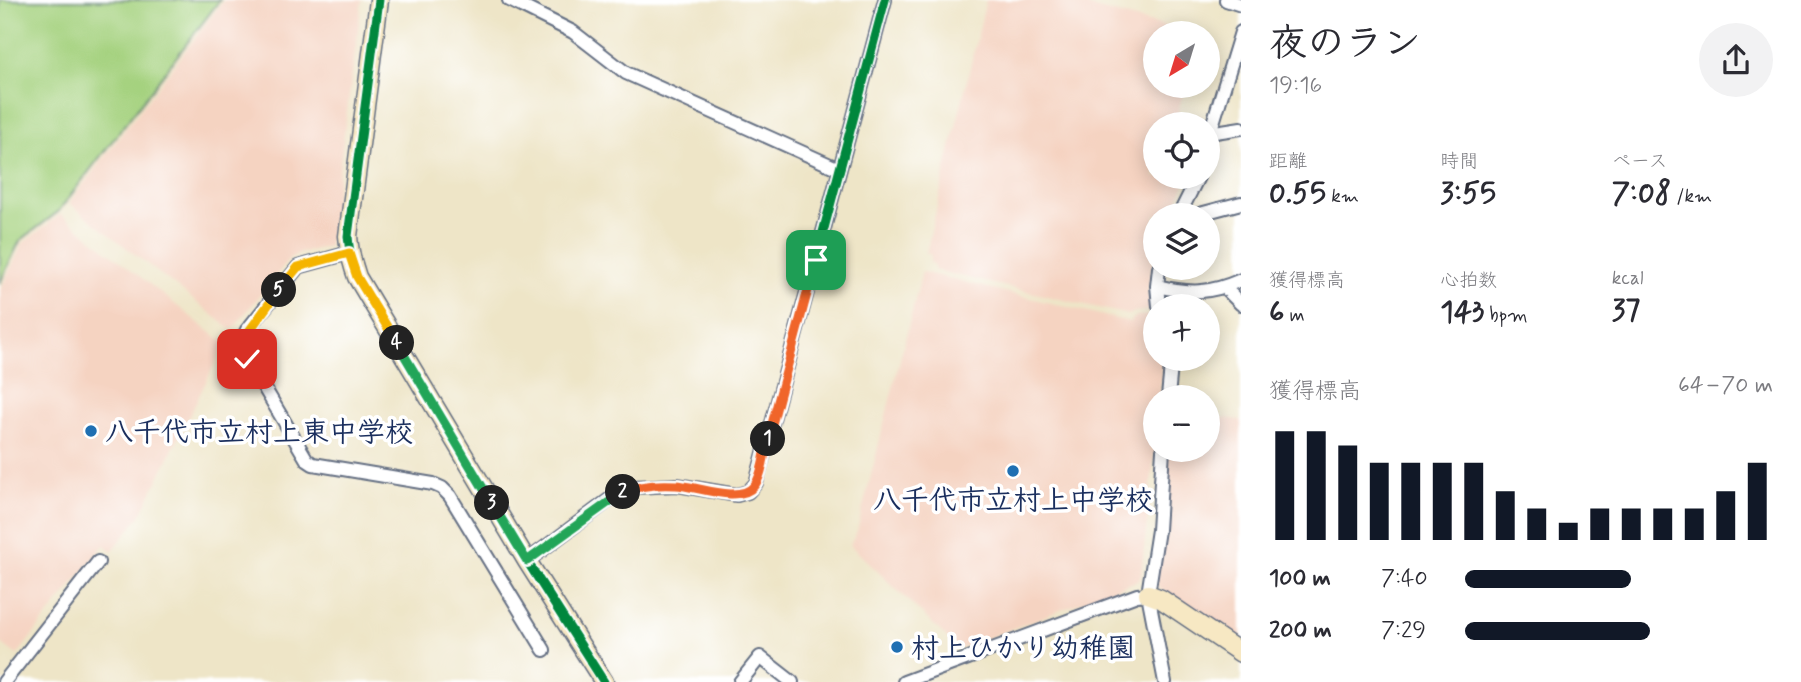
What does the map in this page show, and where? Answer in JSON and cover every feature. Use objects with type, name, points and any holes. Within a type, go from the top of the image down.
[{"type":"street","points":[[379,0],[348,236],[349,253],[357,277],[527,561],[604,682]]},
{"type":"street","points":[[509,0],[573,32],[626,73],[839,169]]},
{"type":"street","points":[[527,561],[617,494],[633,487],[677,485],[737,495],[748,492],[757,483],[885,0]]},
{"type":"street","points":[[1226,0],[1241,5]]},
{"type":"street","points":[[1217,112],[1236,59],[1241,32]]},
{"type":"street","points":[[1220,133],[1241,128]]},
{"type":"street","points":[[1220,209],[1241,203]]},
{"type":"street","points":[[349,253],[298,267],[247,330],[239,345],[307,460],[313,464],[433,484],[442,488],[450,496],[544,650]]},
{"type":"street","points":[[1157,294],[1158,280]]},
{"type":"street","points":[[1157,286],[1184,292],[1202,292],[1241,280]]},
{"type":"street","points":[[1224,287],[1241,304]]},
{"type":"street","points":[[1162,462],[1158,530],[1148,594],[1165,682]]},
{"type":"street","points":[[4,682],[99,562]]},
{"type":"street","points":[[904,682],[1136,595],[1148,594],[1161,598],[1241,653]]},
{"type":"street","points":[[740,682],[760,657],[792,682]]},
{"type":"shaded area","points":[[224,0],[362,0],[329,246],[290,258],[232,330],[69,203]]},
{"type":"shaded area","points":[[986,0],[1063,0],[1145,21],[1143,98],[1182,98],[1178,112],[1143,112],[1143,189],[1183,189],[1176,203],[1143,203],[1143,280],[1150,280],[1148,294],[1143,294],[1143,311],[1129,315],[934,270],[934,264],[930,263],[931,255],[926,253]]},
{"type":"shaded area","name":"八千代市立村上東中学校","points":[[61,214],[224,343],[140,516],[112,551],[104,545],[17,655],[0,642],[0,290],[23,243]]},
{"type":"shaded area","name":"八千代市立村上中学校","points":[[922,272],[1129,322],[1137,316],[1143,316],[1143,371],[1162,371],[1161,385],[1143,385],[1143,462],[1154,462],[1139,580],[959,649],[850,545],[857,531]]},
{"type":"shaded area","points":[[1220,417],[1241,420],[1241,647],[1156,586],[1168,462],[1220,462]]},
{"type":"green space","points":[[0,0],[220,0],[58,212],[20,241],[0,283]]},
{"type":"cycle path","points":[[379,0],[348,236],[355,272],[527,561],[604,682]]},
{"type":"cycle path","points":[[527,561],[617,494],[633,487],[677,485],[737,495],[748,492],[756,483],[885,0]]},
{"type":"place","name":"八千代市立村上東中学校","points":[[91,431]]},
{"type":"place","name":"八千代市立村上中学校","points":[[1013,471]]},
{"type":"place","name":"村上ひかり幼稚園","points":[[897,647]]},
{"type":"route","points":[[247,359],[239,345],[247,330],[292,273],[298,267],[349,253],[357,277],[527,561],[617,494],[633,487],[677,485],[737,495],[748,492],[757,483],[816,260]]}]
